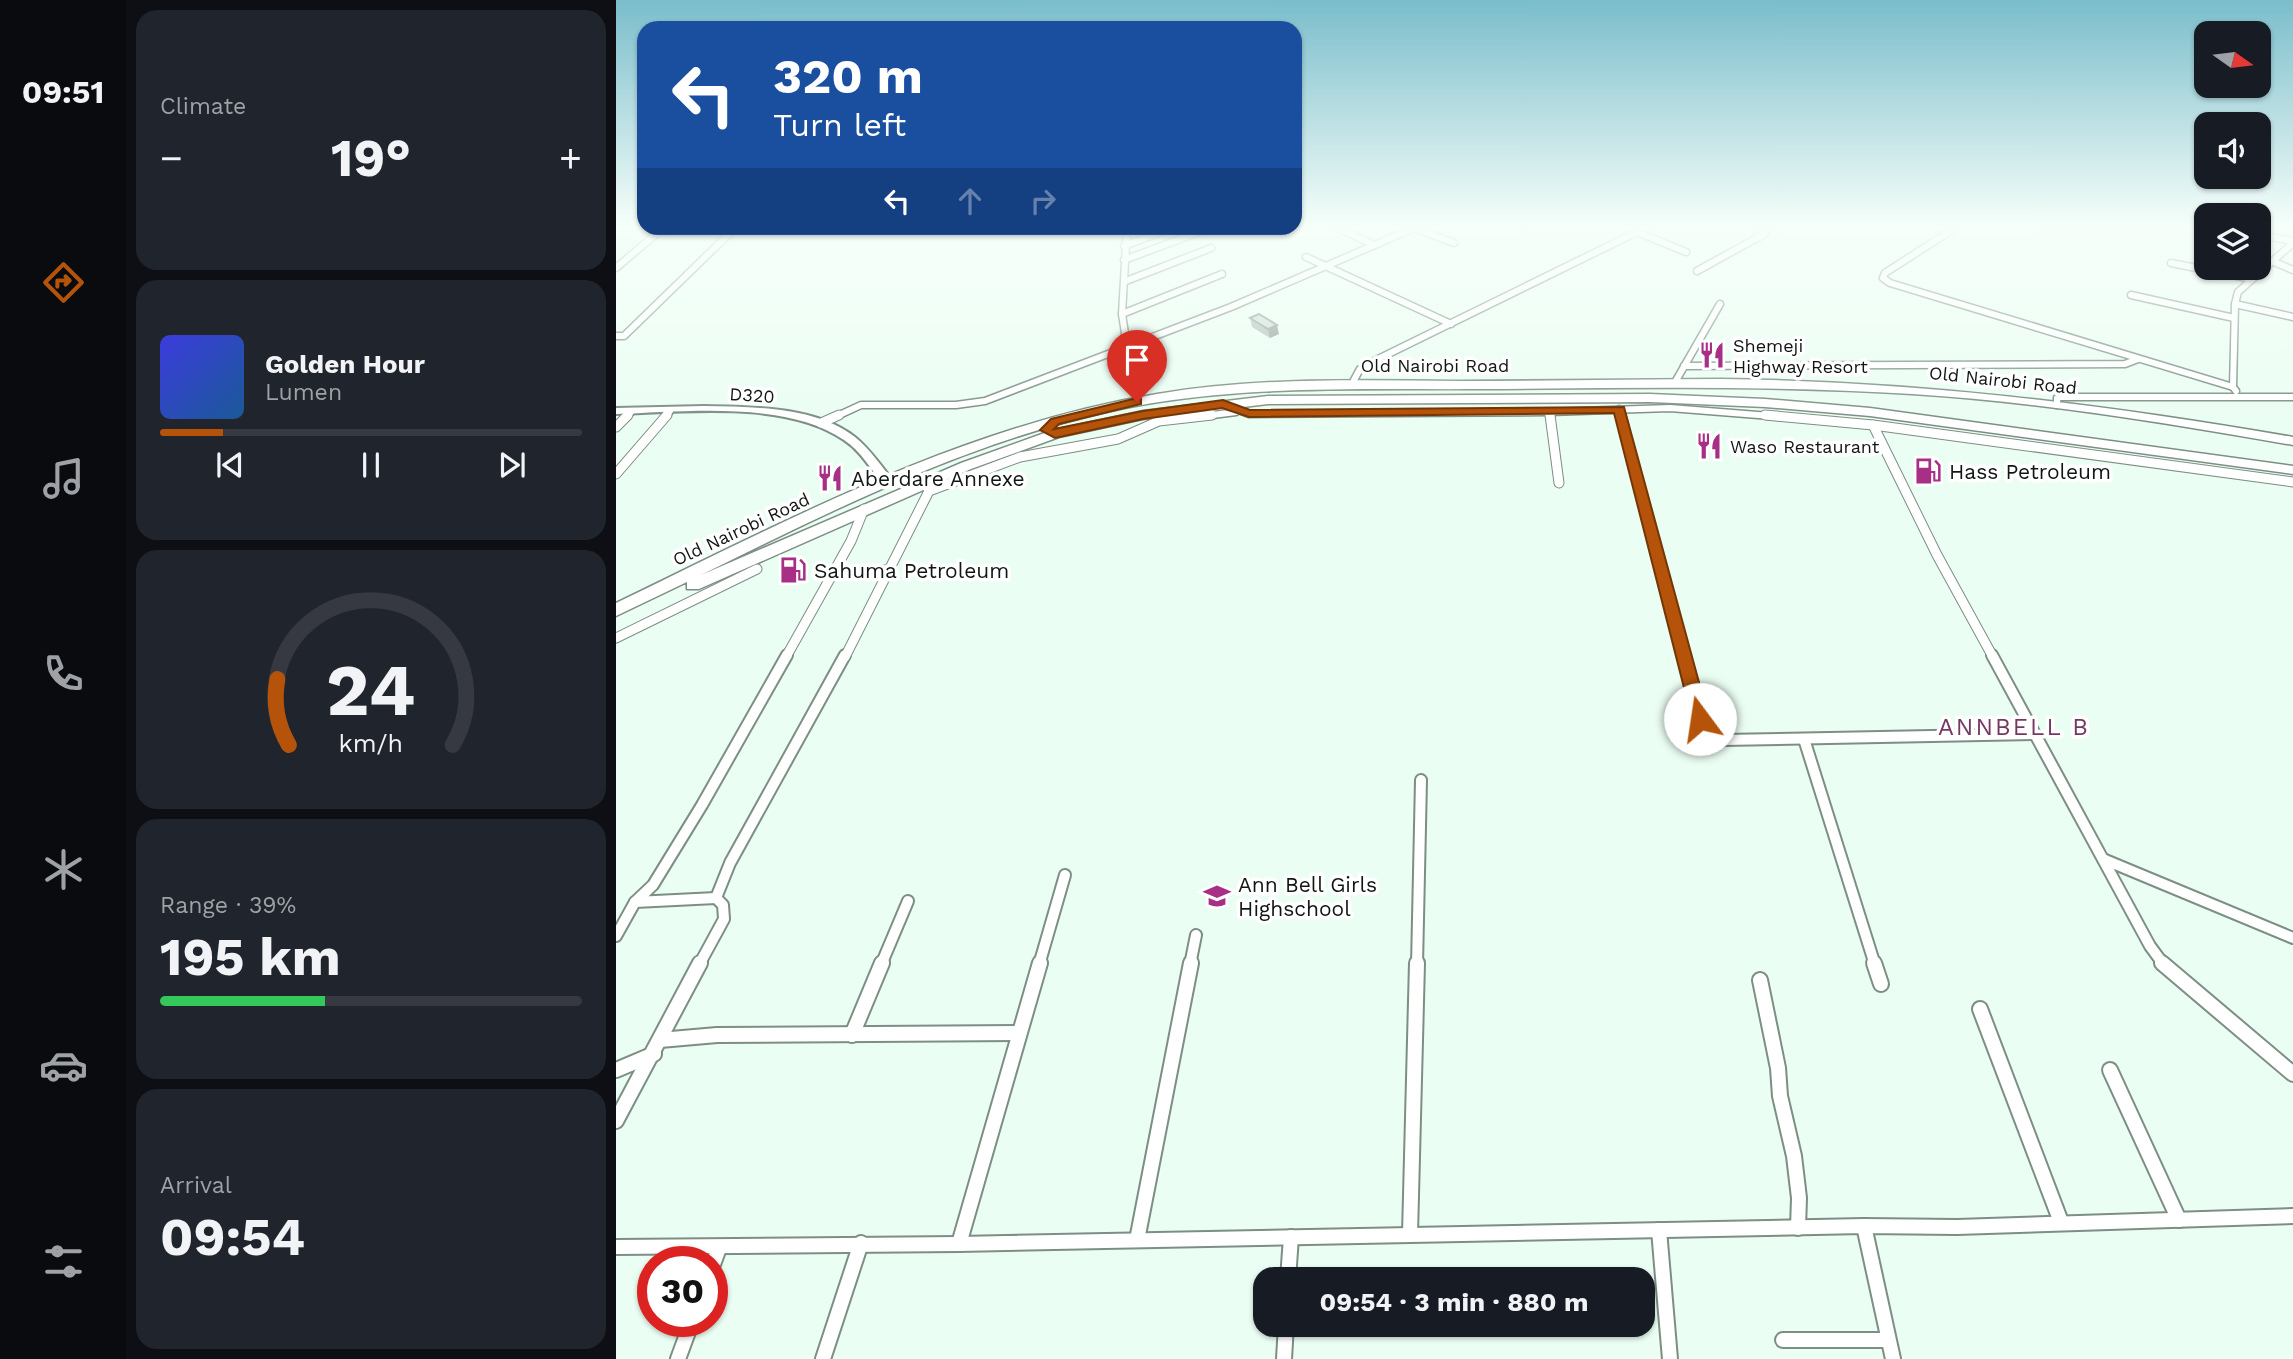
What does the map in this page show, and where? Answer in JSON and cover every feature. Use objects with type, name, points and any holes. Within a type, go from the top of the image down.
[{"type":"highway","name":"Old Nairobi Road","points":[[616,610],[862,502],[927,486],[1029,443],[1055,428],[1115,406],[1191,393],[1311,385],[1674,384],[1863,387],[2064,406],[2293,442]]},
{"type":"highway","name":"Old Nairobi Road","points":[[886,475],[999,438],[1055,428],[1223,404],[1268,400],[1367,398],[1727,401],[1836,408],[2293,468]]},
{"type":"highway","points":[[2064,406],[2105,417],[2119,429],[2115,438],[2110,440],[2078,440]]},
{"type":"highway","points":[[2293,442],[2275,447],[2281,459],[2293,468]]},
{"type":"highway","points":[[717,574],[886,475],[1029,443]]},
{"type":"highway","points":[[862,502],[886,475]]},
{"type":"highway","name":"Old Nairobi Road","points":[[616,620],[717,574],[862,502]]},
{"type":"street","points":[[616,336],[624,336],[670,291]]},
{"type":"street","points":[[1125,291],[1122,314],[1127,346]]},
{"type":"street","points":[[1122,314],[1179,291]]},
{"type":"street","points":[[821,423],[861,405],[956,405],[985,401],[1263,291]]},
{"type":"street","points":[[1378,291],[1451,324]]},
{"type":"street","points":[[1356,385],[1354,380],[1360,369],[1517,291]]},
{"type":"street","points":[[1918,291],[2233,387]]},
{"type":"street","points":[[2239,291],[2234,318],[2233,387],[2239,396]]},
{"type":"street","points":[[2131,295],[2234,318]]},
{"type":"street","points":[[1674,384],[1720,304]]},
{"type":"street","points":[[2235,304],[2293,317]]},
{"type":"street","points":[[1684,366],[1833,368],[2125,364],[2139,359]]},
{"type":"street","points":[[2064,406],[2057,398],[2293,397]]},
{"type":"street","points":[[1223,404],[1240,412]]},
{"type":"street","points":[[1619,410],[1704,732],[1722,740],[2034,734]]},
{"type":"street","points":[[716,898],[730,863],[860,629],[927,486],[1020,457],[1118,439],[1159,421],[1240,412],[1713,410],[1923,431],[2293,482]]},
{"type":"street","name":"D320","points":[[616,411],[750,411],[821,423],[849,438],[886,475]]},
{"type":"street","points":[[616,427],[632,411]]},
{"type":"street","points":[[616,474],[670,411]]},
{"type":"street","points":[[1550,412],[1559,483]]},
{"type":"street","points":[[1923,431],[1955,424]]},
{"type":"street","points":[[1872,425],[1937,555],[2150,946],[2161,962],[2293,1074]]},
{"type":"street","points":[[616,936],[635,902],[653,885],[702,805],[851,541],[862,502]]},
{"type":"street","points":[[616,638],[757,569]]},
{"type":"street","points":[[834,572],[887,570]]},
{"type":"street","points":[[1804,739],[1881,984]]},
{"type":"street","points":[[1410,1234],[1421,780]]},
{"type":"street","points":[[2102,859],[2293,938]]},
{"type":"street","points":[[959,1244],[1065,875]]},
{"type":"street","points":[[616,1121],[724,919],[723,905],[716,898],[635,902]]},
{"type":"street","points":[[852,1035],[908,901]]},
{"type":"street","points":[[1137,1240],[1196,935]]},
{"type":"street","points":[[1760,980],[1778,1068],[1780,1096],[1794,1156],[1799,1198],[1798,1228]]},
{"type":"street","points":[[1980,1009],[2061,1222]]},
{"type":"street","points":[[660,1040],[717,1035],[1019,1033]]},
{"type":"street","points":[[616,1070],[654,1054]]},
{"type":"street","points":[[2110,1070],[2179,1220]]},
{"type":"street","points":[[728,1248],[861,1243],[959,1244],[1864,1226],[1957,1227],[2293,1216]]},
{"type":"street","points":[[1864,1226],[1893,1359]]},
{"type":"street","points":[[1659,1230],[1670,1359]]},
{"type":"street","points":[[1289,1267],[1290,1237]]},
{"type":"street","points":[[822,1359],[861,1243]]},
{"type":"street","points":[[616,1247],[637,1247]]},
{"type":"street","points":[[678,1359],[686,1337]]},
{"type":"street","points":[[1284,1359],[1285,1337]]},
{"type":"street","points":[[1783,1340],[1887,1340]]},
{"type":"building","points":[[1259,314],[1277,325],[1268,329],[1250,318]]},
{"type":"place","name":"Shemeji Highway Resort","points":[[1712,355]]},
{"type":"place","name":"Waso Restaurant","points":[[1709,446]]},
{"type":"place","name":"Hass Petroleum","points":[[1928,471]]},
{"type":"place","name":"Aberdare Annexe","points":[[830,478]]},
{"type":"place","name":"Sahuma Petroleum","points":[[793,570]]},
{"type":"place","name":"Ann Bell Girls Highschool","points":[[1217,896]]},
{"type":"district","name":"ANNBELL B","points":[[2014,727]]},
{"type":"route","points":[[1137,402],[1055,422],[1046,430],[1055,434],[1143,415],[1223,404],[1249,414],[1619,410],[1700,719]]}]
